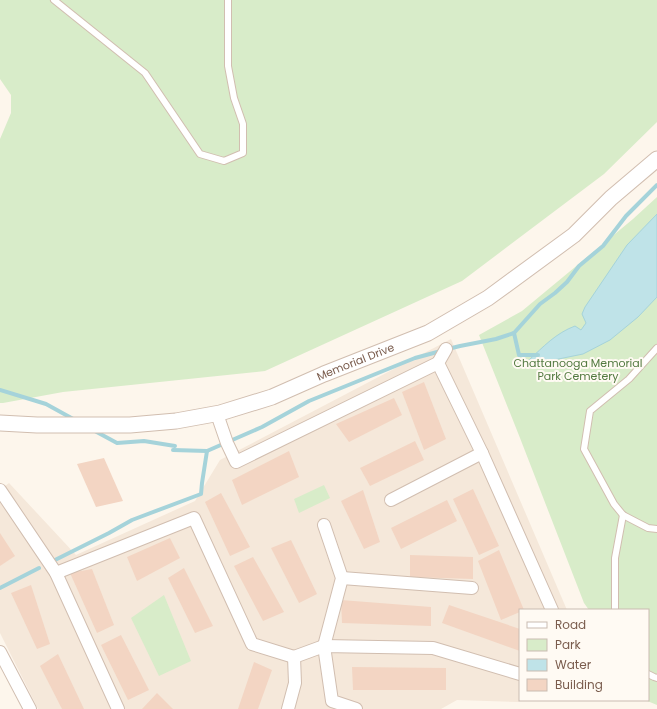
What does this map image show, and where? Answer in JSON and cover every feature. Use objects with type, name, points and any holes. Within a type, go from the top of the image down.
[{"type":"street","name":"Memorial Drive","points":[[0,423],[37,425],[130,425],[176,421],[217,414],[272,397],[324,374],[428,332],[482,302],[574,235],[611,198],[657,159]]},
{"type":"street","points":[[217,414],[227,443],[236,462],[438,363],[446,349]]},
{"type":"street","points":[[438,363],[482,453],[552,609]]},
{"type":"street","points":[[391,500],[482,453]]},
{"type":"street","points":[[0,490],[56,573],[118,709]]},
{"type":"street","points":[[56,573],[194,518],[252,644],[294,657],[324,646],[433,648],[519,674]]},
{"type":"street","points":[[324,525],[342,578],[324,646],[332,701],[356,709]]},
{"type":"street","points":[[342,578],[472,588]]},
{"type":"street","points":[[0,652],[30,709]]},
{"type":"street","points":[[288,709],[295,683],[294,657]]},
{"type":"lane","points":[[54,0],[145,73],[200,154],[224,161],[244,153],[243,124],[234,98],[228,66],[228,0]]},
{"type":"lane","points":[[657,348],[628,379],[590,411],[584,449],[614,504],[623,514],[648,528],[657,529]]},
{"type":"lane","points":[[615,609],[615,558],[623,514]]},
{"type":"shaded area","points":[[451,339],[567,609],[519,609],[520,701],[518,702],[457,700],[441,709],[38,709],[0,633],[0,490],[9,483],[76,555],[195,501],[220,460]]},
{"type":"green space","points":[[0,0],[657,0],[657,122],[604,174],[462,281],[265,371],[63,392],[0,403],[0,139],[11,113],[11,95],[0,79]]},
{"type":"green space","name":"Chattanooga Memorial Park Cemetery","points":[[657,197],[657,705],[647,701],[649,701],[649,609],[588,609],[584,603],[479,335],[522,311],[633,219]]},
{"type":"green space","points":[[324,485],[330,498],[299,513],[294,499]]},
{"type":"green space","points":[[164,595],[191,661],[159,676],[131,618]]},
{"type":"water","points":[[657,214],[657,297],[638,317],[610,340],[583,354],[539,363],[529,360],[562,332],[575,326],[581,330],[586,323],[582,314],[585,307],[627,245]]},
{"type":"building","points":[[424,382],[446,439],[424,450],[402,392]]},
{"type":"building","points":[[394,398],[402,415],[349,442],[336,424]]},
{"type":"building","points":[[415,441],[424,460],[370,486],[360,468]]},
{"type":"building","points":[[289,451],[299,477],[242,505],[232,480]]},
{"type":"building","points":[[104,458],[123,501],[96,507],[77,464]]},
{"type":"building","points":[[473,489],[499,546],[479,555],[453,499]]},
{"type":"building","points":[[363,490],[380,542],[364,549],[341,501]]},
{"type":"building","points":[[221,493],[250,547],[230,556],[205,502]]},
{"type":"building","points":[[447,500],[457,521],[401,549],[391,528]]},
{"type":"building","points":[[0,533],[15,556],[0,566]]},
{"type":"building","points":[[170,538],[180,558],[137,581],[127,557]]},
{"type":"building","points":[[291,540],[317,594],[299,603],[271,548]]},
{"type":"building","points":[[499,550],[524,609],[519,609],[519,612],[501,620],[478,561]]},
{"type":"building","points":[[410,555],[473,557],[473,579],[410,577]]},
{"type":"building","points":[[253,557],[284,612],[263,621],[234,566]]},
{"type":"building","points":[[184,568],[213,626],[195,633],[168,578]]},
{"type":"building","points":[[92,569],[114,625],[97,633],[70,573]]},
{"type":"building","points":[[31,585],[50,644],[37,649],[11,593]]},
{"type":"building","points":[[341,600],[431,607],[431,626],[342,623]]},
{"type":"building","points":[[449,605],[519,629],[519,651],[442,623]]},
{"type":"building","points":[[121,635],[149,690],[128,700],[101,645]]},
{"type":"building","points":[[58,654],[84,709],[62,709],[40,666]]},
{"type":"building","points":[[254,662],[272,670],[258,709],[238,709]]},
{"type":"building","points":[[352,667],[446,668],[446,690],[353,690]]},
{"type":"building","points":[[157,693],[173,709],[142,709]]},
{"type":"waterway","points":[[448,349],[496,339],[514,333],[540,304],[567,282],[579,266],[603,246],[626,216],[657,185]]},
{"type":"waterway","points":[[514,333],[519,355],[538,355]]},
{"type":"waterway","points":[[173,450],[207,451],[262,427],[309,401],[415,358],[441,351]]},
{"type":"waterway","points":[[0,390],[46,404],[75,420]]},
{"type":"waterway","points":[[93,430],[117,443],[144,441],[175,446]]},
{"type":"waterway","points":[[51,562],[132,520],[201,494],[207,451]]},
{"type":"waterway","points":[[0,588],[39,568]]}]
